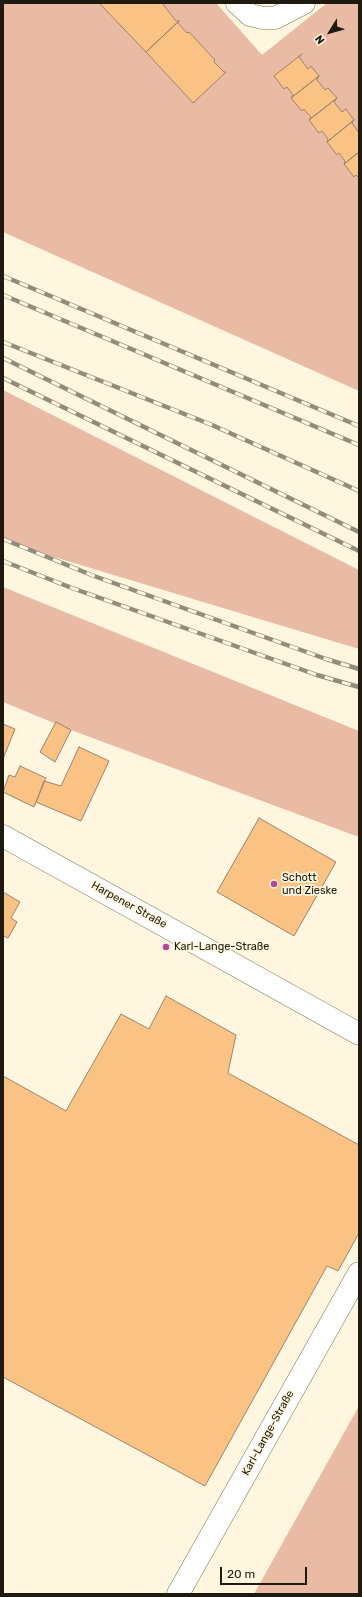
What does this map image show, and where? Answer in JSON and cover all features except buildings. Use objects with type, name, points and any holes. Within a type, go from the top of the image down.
[{"type":"street","points":[[237,3],[250,15],[263,18],[276,18],[304,3]]},
{"type":"street","name":"Harpener Straße","points":[[3,836],[359,1034]]},
{"type":"street","name":"Karl-Lange-Straße","points":[[178,1594],[359,1273]]},
{"type":"shaded area","points":[[3,3],[216,3],[262,55],[327,3],[359,3],[359,391],[3,232]]},
{"type":"shaded area","points":[[3,390],[359,570],[359,649],[21,547],[3,539]]},
{"type":"shaded area","points":[[3,587],[359,731],[359,837],[71,730],[3,702]]},
{"type":"shaded area","points":[[359,1406],[359,1594],[254,1594]]},
{"type":"railway","points":[[3,276],[359,426]]},
{"type":"railway","points":[[3,295],[359,445]]},
{"type":"railway","points":[[3,342],[212,425],[359,491]]},
{"type":"railway","points":[[3,358],[359,532]]},
{"type":"railway","points":[[3,378],[359,551]]},
{"type":"railway","points":[[3,539],[94,576],[326,659],[359,669]]},
{"type":"railway","points":[[3,561],[72,588],[317,675],[359,687]]},
{"type":"place","name":"Schott und Zieske","points":[[274,884]]},
{"type":"place","name":"Karl-Lange-Straße","points":[[166,947]]}]
